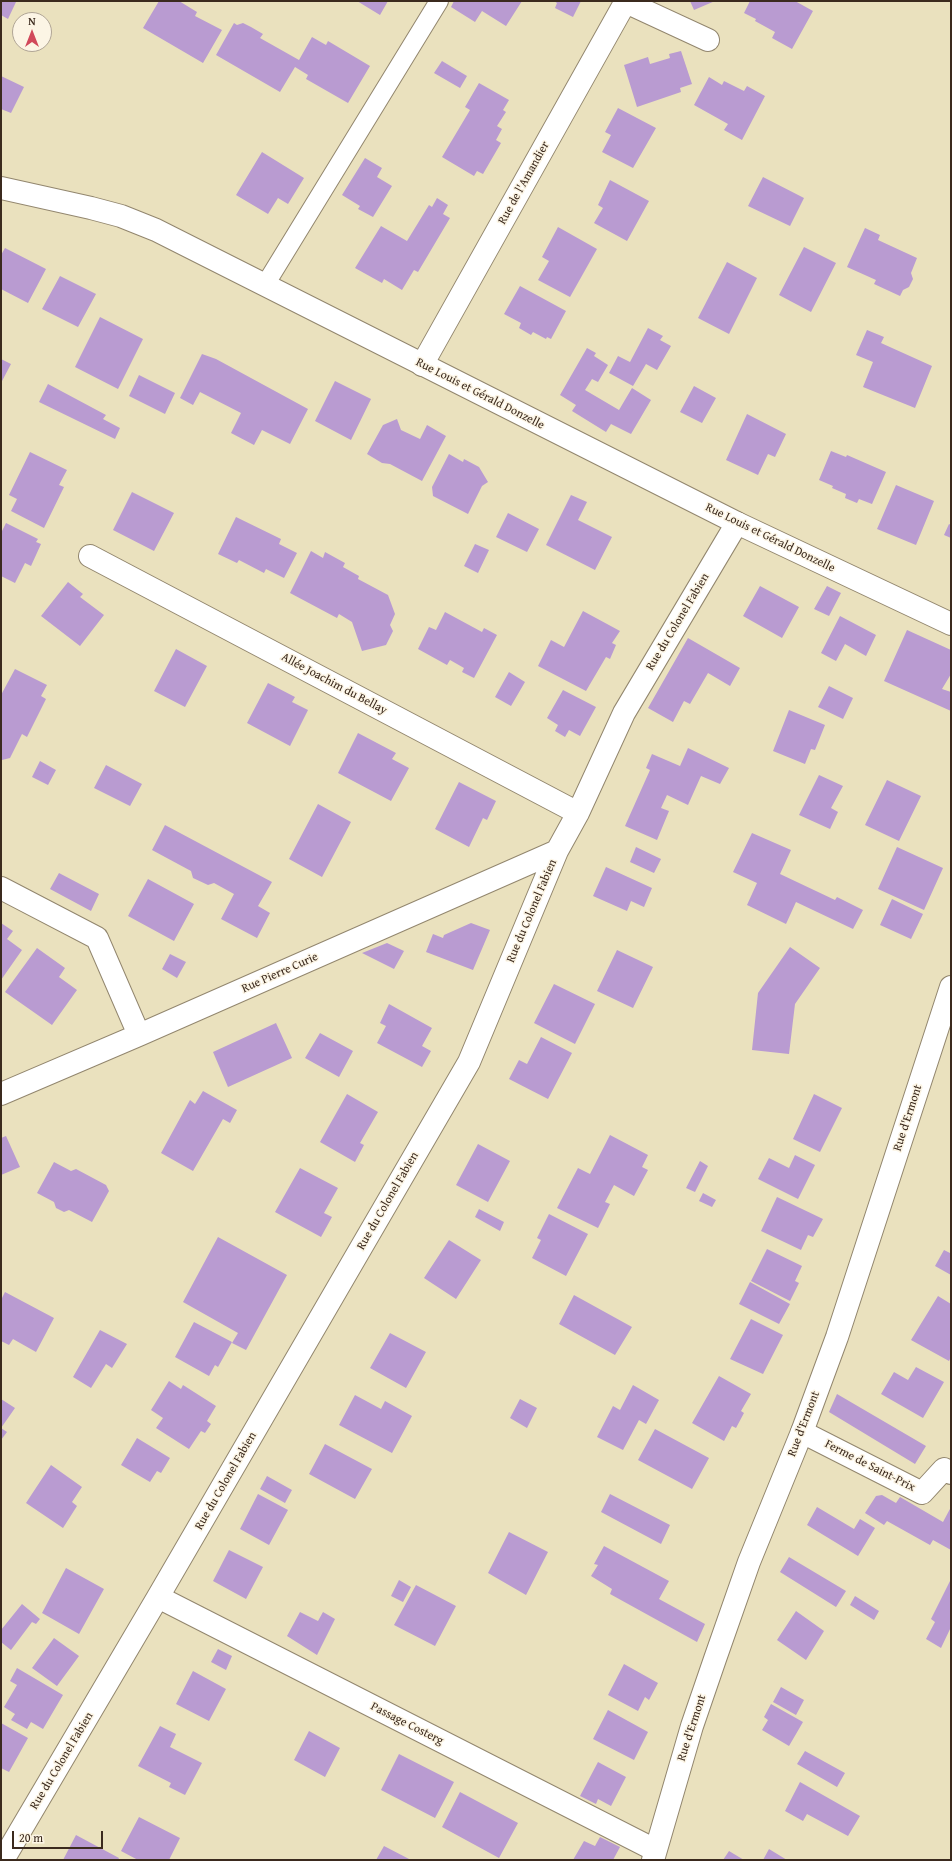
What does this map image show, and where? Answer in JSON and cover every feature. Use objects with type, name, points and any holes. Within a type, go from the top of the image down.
[{"type":"street","name":"Rue de l'Amandier","points":[[422,364],[626,1],[708,40]]},
{"type":"street","name":"Rue Louis et Gérald Donzelle","points":[[1,188],[58,200],[121,216],[156,230],[737,523],[951,624]]},
{"type":"street","name":"Rue du Colonel Fabien","points":[[3,1860],[158,1597],[469,1062],[558,851],[624,714],[737,523]]},
{"type":"street","name":"Allée Joachim du Bellay","points":[[90,556],[578,812]]},
{"type":"street","name":"Rue Pierre Curie","points":[[1,1094],[140,1036],[558,851]]},
{"type":"street","points":[[1,888],[97,938],[140,1036]]},
{"type":"street","name":"Rue d'Ermont","points":[[654,1855],[715,1659],[749,1562],[802,1432],[837,1337],[951,987]]},
{"type":"street","name":"Ferme de Saint-Prix","points":[[802,1432],[922,1493],[944,1469],[951,1473]]},
{"type":"street","name":"Passage Costerg","points":[[158,1597],[654,1855]]},
{"type":"lane","points":[[265,285],[439,1]]},
{"type":"building","points":[[1,1],[16,2],[8,19],[1,15]]},
{"type":"building","points":[[159,1],[179,1],[197,12],[195,16],[222,30],[203,63],[143,28]]},
{"type":"building","points":[[357,1],[388,1],[380,15]]},
{"type":"building","points":[[454,1],[522,1],[506,26],[482,11],[475,22],[451,7]]},
{"type":"building","points":[[554,1],[581,1],[573,17],[555,8],[557,3]]},
{"type":"building","points":[[690,1],[715,1],[694,10]]},
{"type":"building","points":[[750,1],[795,1],[813,11],[792,49],[772,38],[775,32],[744,13]]},
{"type":"building","points":[[234,23],[237,25],[243,23],[251,27],[263,34],[260,38],[299,60],[312,37],[326,45],[328,41],[370,66],[348,103],[306,79],[308,75],[295,67],[280,92],[216,55]]},
{"type":"building","points":[[681,51],[692,84],[680,88],[681,92],[637,107],[624,65],[648,57],[650,64],[670,58],[669,54]]},
{"type":"building","points":[[442,61],[467,76],[460,88],[434,73]]},
{"type":"building","points":[[1,76],[24,87],[11,113],[1,109]]},
{"type":"building","points":[[709,77],[722,85],[724,81],[744,91],[747,86],[765,96],[742,140],[724,130],[728,124],[694,105]]},
{"type":"building","points":[[479,83],[509,100],[503,110],[506,112],[497,126],[502,129],[496,140],[501,143],[483,174],[477,171],[474,176],[442,157],[470,110],[465,107]]},
{"type":"building","points":[[618,108],[656,128],[633,168],[602,152],[611,135],[605,132]]},
{"type":"building","points":[[262,152],[304,178],[288,204],[278,198],[268,214],[236,195]]},
{"type":"building","points":[[365,158],[382,168],[377,177],[392,186],[373,217],[358,209],[360,206],[342,195]]},
{"type":"building","points":[[763,177],[804,198],[790,226],[748,206]]},
{"type":"building","points":[[610,180],[649,201],[627,241],[594,223],[603,208],[598,205]]},
{"type":"building","points":[[437,198],[448,205],[443,214],[450,218],[418,272],[414,270],[402,290],[384,279],[382,283],[355,268],[381,226],[407,241],[429,205],[432,207]]},
{"type":"building","points":[[558,227],[597,249],[570,297],[538,280],[549,261],[542,257]]},
{"type":"building","points":[[865,228],[880,235],[878,240],[917,258],[911,273],[913,279],[909,287],[903,290],[900,296],[874,284],[876,280],[847,267]]},
{"type":"building","points":[[804,247],[836,263],[811,312],[779,295]]},
{"type":"building","points":[[5,248],[46,269],[28,303],[1,289],[1,255]]},
{"type":"building","points":[[727,262],[757,278],[729,334],[698,318]]},
{"type":"building","points":[[60,276],[96,294],[78,327],[42,309]]},
{"type":"building","points":[[520,286],[566,311],[551,339],[547,337],[546,339],[533,332],[531,335],[519,328],[521,323],[504,314]]},
{"type":"building","points":[[100,317],[143,339],[118,389],[75,367]]},
{"type":"building","points":[[648,328],[663,336],[660,340],[671,346],[657,370],[646,364],[633,386],[609,373],[618,356],[630,362]]},
{"type":"building","points":[[867,330],[884,337],[881,343],[932,366],[915,408],[863,387],[873,362],[856,355]]},
{"type":"building","points":[[587,348],[596,353],[594,356],[608,365],[598,382],[592,379],[585,390],[619,410],[632,388],[651,400],[631,434],[611,424],[606,432],[572,411],[576,405],[560,395]]},
{"type":"building","points":[[202,354],[216,359],[308,409],[290,444],[262,430],[254,445],[231,433],[241,413],[200,392],[193,405],[180,398]]},
{"type":"building","points":[[1,359],[11,364],[1,383]]},
{"type":"building","points":[[139,375],[175,393],[165,414],[129,396]]},
{"type":"building","points":[[335,381],[371,399],[351,440],[315,421]]},
{"type":"building","points":[[48,384],[106,415],[103,419],[120,428],[115,439],[39,402]]},
{"type":"building","points":[[694,386],[716,398],[702,423],[680,412]]},
{"type":"building","points":[[747,414],[786,434],[775,457],[768,454],[758,475],[726,460]]},
{"type":"building","points":[[397,419],[401,430],[420,439],[427,425],[446,436],[422,481],[390,464],[382,463],[367,454],[383,425]]},
{"type":"building","points":[[831,451],[846,457],[847,455],[886,472],[872,504],[859,499],[857,503],[845,498],[846,494],[819,480]]},
{"type":"building","points":[[30,452],[67,470],[59,485],[64,487],[44,528],[11,511],[17,499],[9,495]]},
{"type":"building","points":[[449,454],[463,462],[464,459],[479,467],[488,482],[482,486],[468,514],[433,496],[432,487]]},
{"type":"building","points":[[896,485],[934,501],[916,545],[877,529]]},
{"type":"building","points":[[132,492],[174,513],[154,551],[113,530]]},
{"type":"building","points":[[571,495],[587,502],[578,520],[612,537],[595,570],[546,545]]},
{"type":"building","points":[[508,513],[539,529],[527,552],[496,537]]},
{"type":"building","points":[[236,517],[281,539],[279,544],[297,553],[284,578],[266,569],[264,573],[239,560],[237,563],[218,554]]},
{"type":"building","points":[[6,523],[38,539],[36,542],[41,544],[31,566],[25,563],[15,583],[1,576],[1,533]]},
{"type":"building","points":[[949,524],[951,525],[951,538],[944,535]]},
{"type":"building","points":[[475,544],[489,550],[478,573],[464,566]]},
{"type":"building","points":[[311,551],[323,558],[325,552],[345,563],[343,567],[359,576],[358,579],[388,595],[395,614],[390,625],[393,631],[386,645],[362,651],[352,622],[339,614],[337,618],[290,593]]},
{"type":"building","points":[[68,582],[83,594],[80,597],[104,615],[80,646],[41,616]]},
{"type":"building","points":[[760,586],[799,607],[782,638],[743,616]]},
{"type":"building","points":[[827,586],[841,593],[829,616],[814,609]]},
{"type":"building","points":[[583,611],[620,631],[612,643],[616,645],[610,659],[606,657],[586,691],[538,666],[551,640],[564,647]]},
{"type":"building","points":[[445,612],[482,632],[484,628],[497,635],[474,678],[462,672],[464,668],[450,660],[447,665],[418,649],[429,627],[436,630]]},
{"type":"building","points":[[840,616],[876,635],[866,656],[845,644],[836,661],[821,653]]},
{"type":"building","points":[[907,630],[951,650],[951,674],[942,689],[951,692],[951,711],[884,681]]},
{"type":"building","points":[[688,638],[740,668],[730,686],[708,673],[690,704],[684,701],[673,722],[648,708]]},
{"type":"building","points":[[176,649],[207,666],[185,707],[154,691]]},
{"type":"building","points":[[15,669],[47,685],[41,696],[46,699],[27,737],[22,734],[10,758],[2,760],[1,695]]},
{"type":"building","points":[[509,672],[525,682],[511,706],[495,697]]},
{"type":"building","points":[[268,683],[295,697],[292,702],[308,710],[290,746],[247,723]]},
{"type":"building","points":[[829,686],[853,698],[843,719],[818,707]]},
{"type":"building","points":[[563,690],[596,707],[580,736],[569,730],[565,737],[555,731],[558,725],[547,718]]},
{"type":"building","points":[[789,710],[825,725],[815,750],[811,749],[805,764],[773,751]]},
{"type":"building","points":[[358,733],[396,753],[392,759],[409,768],[391,801],[338,773]]},
{"type":"building","points":[[688,748],[729,768],[720,784],[701,776],[688,805],[667,795],[661,808],[669,811],[657,840],[625,826],[650,770],[646,768],[652,754],[680,766]]},
{"type":"building","points":[[40,761],[56,770],[48,785],[32,777]]},
{"type":"building","points":[[106,765],[142,784],[130,806],[94,788]]},
{"type":"building","points":[[819,775],[843,786],[831,808],[838,812],[830,829],[799,815]]},
{"type":"building","points":[[887,780],[921,796],[899,841],[865,825]]},
{"type":"building","points":[[459,782],[496,801],[487,820],[483,818],[469,847],[435,829]]},
{"type":"building","points":[[318,804],[351,822],[322,877],[289,859]]},
{"type":"building","points":[[165,825],[272,882],[258,906],[270,913],[257,938],[221,919],[234,894],[214,883],[208,885],[193,878],[191,871],[152,850]]},
{"type":"building","points":[[752,833],[791,850],[780,874],[835,900],[837,897],[863,910],[853,929],[796,902],[786,924],[747,905],[757,883],[733,872]]},
{"type":"building","points":[[636,847],[661,859],[654,873],[630,862]]},
{"type":"building","points":[[897,847],[943,868],[924,910],[878,889]]},
{"type":"building","points":[[606,867],[652,888],[644,907],[631,901],[627,911],[593,896]]},
{"type":"building","points":[[59,873],[99,894],[91,911],[50,889]]},
{"type":"building","points":[[148,879],[194,904],[174,941],[128,916]]},
{"type":"building","points":[[892,899],[923,914],[911,939],[880,925]]},
{"type":"building","points":[[1,923],[13,931],[7,939],[22,950],[1,980]]},
{"type":"building","points":[[471,923],[490,930],[473,970],[426,952],[433,934],[443,938],[444,935]]},
{"type":"building","points":[[387,943],[404,951],[394,969],[362,953]]},
{"type":"building","points":[[790,947],[820,968],[795,1004],[789,1054],[752,1050],[758,993]]},
{"type":"building","points":[[37,948],[65,968],[59,977],[77,990],[52,1025],[5,992]]},
{"type":"building","points":[[617,950],[653,967],[633,1008],[597,991]]},
{"type":"building","points":[[170,954],[186,962],[177,978],[162,969]]},
{"type":"building","points":[[554,984],[595,1004],[575,1044],[534,1023]]},
{"type":"building","points":[[389,1004],[432,1028],[422,1046],[431,1051],[422,1067],[377,1043],[386,1026],[380,1023]]},
{"type":"building","points":[[276,1023],[292,1058],[228,1087],[213,1052]]},
{"type":"building","points":[[320,1033],[353,1051],[339,1077],[305,1058]]},
{"type":"building","points":[[541,1037],[572,1053],[548,1099],[509,1079],[519,1060],[527,1064]]},
{"type":"building","points":[[203,1091],[237,1110],[230,1123],[223,1119],[193,1171],[161,1153],[190,1100],[195,1104]]},
{"type":"building","points":[[347,1094],[378,1112],[360,1143],[364,1145],[355,1162],[320,1142]]},
{"type":"building","points":[[814,1094],[842,1108],[820,1152],[793,1139]]},
{"type":"building","points":[[610,1135],[648,1155],[642,1167],[648,1170],[634,1196],[614,1185],[605,1202],[610,1204],[598,1228],[557,1208],[578,1168],[590,1174]]},
{"type":"building","points":[[6,1136],[20,1167],[1,1175],[1,1138]]},
{"type":"building","points":[[478,1144],[510,1161],[488,1202],[456,1185]]},
{"type":"building","points":[[795,1155],[815,1165],[798,1199],[758,1179],[769,1158],[789,1168]]},
{"type":"building","points":[[700,1161],[708,1166],[695,1192],[686,1188]]},
{"type":"building","points":[[54,1162],[71,1171],[76,1169],[106,1185],[109,1191],[92,1222],[69,1210],[64,1212],[56,1208],[54,1202],[37,1193]]},
{"type":"building","points":[[300,1168],[338,1188],[324,1213],[332,1217],[321,1237],[275,1212]]},
{"type":"building","points":[[703,1193],[716,1200],[712,1207],[699,1201]]},
{"type":"building","points":[[777,1197],[823,1219],[813,1237],[808,1235],[801,1250],[761,1231]]},
{"type":"building","points":[[479,1209],[504,1222],[500,1231],[475,1217]]},
{"type":"building","points":[[549,1214],[588,1234],[566,1276],[532,1258],[541,1240],[537,1238]]},
{"type":"building","points":[[218,1237],[287,1275],[246,1350],[232,1343],[238,1333],[183,1302]]},
{"type":"building","points":[[449,1240],[481,1260],[456,1299],[424,1278]]},
{"type":"building","points":[[767,1249],[802,1266],[795,1281],[799,1283],[790,1301],[751,1281]]},
{"type":"building","points":[[944,1250],[950,1253],[951,1251],[951,1275],[935,1266]]},
{"type":"building","points":[[750,1282],[790,1304],[779,1324],[739,1304]]},
{"type":"building","points":[[5,1292],[54,1318],[36,1352],[13,1339],[9,1345],[1,1341],[1,1300]]},
{"type":"building","points":[[574,1295],[632,1327],[615,1355],[559,1324]]},
{"type":"building","points":[[938,1296],[951,1304],[951,1357],[949,1361],[911,1340]]},
{"type":"building","points":[[751,1319],[783,1335],[763,1374],[730,1359]]},
{"type":"building","points":[[194,1322],[232,1342],[218,1367],[215,1365],[209,1376],[175,1357]]},
{"type":"building","points":[[100,1330],[127,1344],[112,1368],[106,1364],[91,1388],[73,1377]]},
{"type":"building","points":[[390,1333],[426,1352],[406,1388],[370,1368]]},
{"type":"building","points":[[916,1367],[944,1382],[923,1418],[881,1394],[894,1372],[908,1380]]},
{"type":"building","points":[[719,1376],[751,1394],[741,1411],[744,1413],[736,1428],[732,1426],[724,1441],[692,1423]]},
{"type":"building","points":[[169,1381],[181,1389],[183,1385],[216,1406],[207,1421],[211,1424],[205,1433],[201,1431],[189,1449],[156,1428],[163,1418],[151,1410]]},
{"type":"building","points":[[633,1385],[659,1400],[646,1424],[639,1420],[623,1450],[597,1437],[613,1406],[620,1410]]},
{"type":"building","points":[[837,1394],[926,1446],[915,1464],[829,1412]]},
{"type":"building","points":[[355,1395],[381,1409],[385,1401],[412,1416],[392,1453],[339,1425]]},
{"type":"building","points":[[1,1399],[15,1408],[1,1428]]},
{"type":"building","points":[[520,1399],[537,1408],[527,1428],[510,1418]]},
{"type":"building","points":[[1,1428],[7,1432],[1,1440]]},
{"type":"building","points":[[655,1429],[709,1458],[692,1489],[638,1460]]},
{"type":"building","points":[[137,1438],[170,1458],[161,1473],[157,1471],[150,1482],[121,1465]]},
{"type":"building","points":[[325,1444],[372,1469],[355,1499],[309,1474]]},
{"type":"building","points":[[51,1465],[82,1487],[72,1502],[77,1506],[63,1528],[26,1503]]},
{"type":"building","points":[[267,1476],[292,1490],[285,1503],[260,1489]]},
{"type":"building","points":[[258,1494],[288,1510],[269,1545],[240,1529]]},
{"type":"building","points":[[610,1494],[670,1525],[661,1544],[601,1512]]},
{"type":"building","points":[[882,1495],[896,1503],[900,1497],[943,1522],[951,1507],[951,1550],[933,1540],[930,1545],[887,1521],[884,1525],[865,1513],[876,1496]]},
{"type":"building","points":[[817,1507],[854,1529],[860,1519],[875,1528],[858,1556],[807,1525]]},
{"type":"building","points":[[509,1532],[548,1552],[526,1595],[488,1573]]},
{"type":"building","points":[[604,1546],[669,1581],[659,1599],[705,1624],[697,1642],[610,1594],[612,1589],[591,1576],[598,1565],[594,1564]]},
{"type":"building","points":[[229,1550],[263,1567],[246,1599],[213,1581]]},
{"type":"building","points":[[789,1557],[846,1591],[836,1607],[780,1572]]},
{"type":"building","points":[[66,1568],[104,1589],[79,1634],[42,1613]]},
{"type":"building","points":[[951,1579],[951,1627],[941,1648],[926,1639],[935,1622],[931,1619]]},
{"type":"building","points":[[399,1580],[411,1587],[403,1602],[391,1596]]},
{"type":"building","points":[[416,1585],[456,1606],[435,1646],[394,1625]]},
{"type":"building","points":[[855,1596],[879,1611],[874,1620],[850,1605]]},
{"type":"building","points":[[22,1604],[40,1619],[36,1624],[32,1622],[11,1650],[1,1642],[1,1630]]},
{"type":"building","points":[[796,1611],[824,1631],[806,1660],[777,1640]]},
{"type":"building","points":[[300,1612],[318,1621],[323,1612],[335,1619],[317,1655],[287,1636]]},
{"type":"building","points":[[54,1638],[79,1656],[57,1686],[32,1668]]},
{"type":"building","points":[[218,1649],[232,1656],[226,1670],[211,1662]]},
{"type":"building","points":[[624,1664],[658,1683],[649,1700],[645,1697],[638,1711],[608,1695]]},
{"type":"building","points":[[17,1668],[63,1695],[43,1729],[31,1722],[27,1729],[11,1720],[15,1714],[4,1707],[17,1685],[10,1681]]},
{"type":"building","points":[[193,1671],[226,1689],[209,1721],[176,1704]]},
{"type":"building","points":[[781,1687],[804,1700],[796,1715],[773,1702]]},
{"type":"building","points":[[771,1704],[803,1722],[789,1746],[762,1730],[768,1720],[764,1717]]},
{"type":"building","points":[[608,1710],[648,1732],[634,1760],[593,1739]]},
{"type":"building","points":[[1,1723],[28,1738],[9,1772],[1,1768]]},
{"type":"building","points":[[160,1726],[176,1734],[170,1747],[202,1763],[185,1795],[169,1787],[171,1783],[138,1766]]},
{"type":"building","points":[[309,1731],[340,1748],[325,1777],[294,1760]]},
{"type":"building","points":[[805,1751],[845,1773],[837,1787],[797,1764]]},
{"type":"building","points":[[399,1754],[454,1782],[435,1818],[381,1790]]},
{"type":"building","points":[[598,1762],[626,1777],[611,1806],[598,1799],[596,1804],[580,1796]]},
{"type":"building","points":[[800,1782],[860,1816],[848,1836],[807,1814],[803,1821],[785,1811]]},
{"type":"building","points":[[460,1792],[518,1823],[499,1858],[442,1827]]},
{"type":"building","points":[[139,1817],[180,1838],[169,1860],[138,1860],[121,1851]]},
{"type":"building","points":[[76,1835],[119,1858],[118,1860],[63,1860]]},
{"type":"building","points":[[600,1837],[620,1847],[613,1860],[573,1860],[584,1841],[595,1846]]},
{"type":"building","points":[[384,1846],[411,1860],[376,1860]]},
{"type":"building","points":[[769,1849],[787,1860],[763,1860]]},
{"type":"building","points":[[729,1851],[744,1860],[723,1860]]}]
